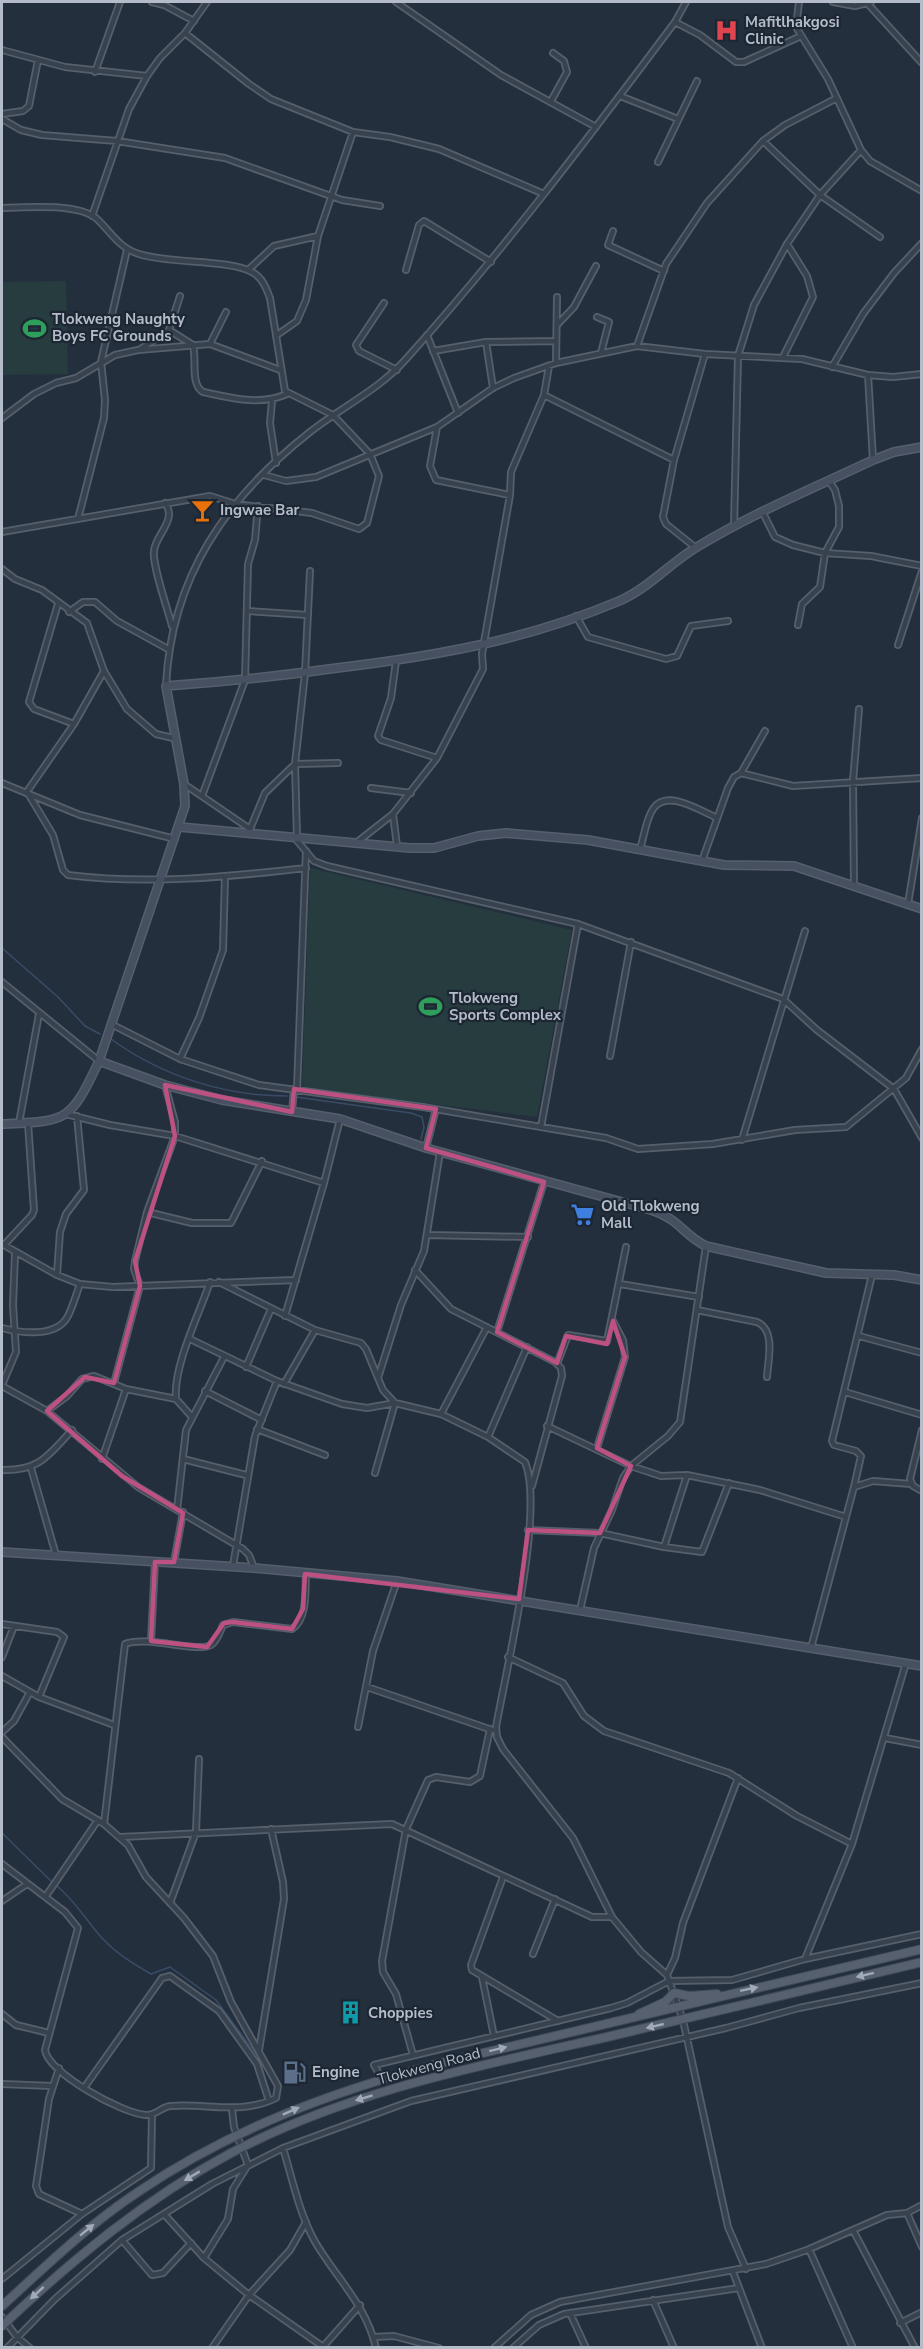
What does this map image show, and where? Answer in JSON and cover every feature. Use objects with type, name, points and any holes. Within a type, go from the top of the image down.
[{"type":"main road","name":"Tlokweng Road","points":[[2,2306],[27,2281],[91,2226],[137,2192],[193,2157],[298,2107],[382,2079],[921,1948]]},
{"type":"main road","name":"Tlokweng Road","points":[[3,2321],[104,2235],[150,2202],[243,2147],[352,2102],[404,2086],[921,1962]]},
{"type":"main road","points":[[633,2018],[665,2002],[674,1994],[689,1996],[729,1994]]},
{"type":"main road","points":[[2,2298],[27,2281]]},
{"type":"street","points":[[95,72],[120,2]]},
{"type":"street","points":[[152,2],[163,3],[194,21]]},
{"type":"street","points":[[92,216],[129,109],[159,58],[185,33],[207,2]]},
{"type":"street","points":[[396,2],[501,75],[596,127]]},
{"type":"street","points":[[2,1124],[46,1123],[66,1114],[80,1099],[99,1061],[180,827],[184,806],[184,784],[173,738],[166,686],[168,649],[183,591],[201,552],[235,504],[309,432],[368,393],[397,370],[490,262],[544,194],[620,96],[675,21],[686,2]]},
{"type":"street","points":[[799,2],[796,27],[837,98],[861,150],[870,161],[921,191]]},
{"type":"street","points":[[833,2],[855,6],[869,3],[921,63]]},
{"type":"street","points":[[675,21],[700,35],[736,62],[744,62],[801,36]]},
{"type":"street","points":[[185,33],[271,99],[353,132],[390,136],[439,149],[544,194]]},
{"type":"street","points":[[2,50],[95,72],[147,76]]},
{"type":"street","points":[[551,101],[567,72],[564,61],[553,53]]},
{"type":"street","points":[[2,114],[23,111],[29,106],[38,60]]},
{"type":"street","points":[[658,162],[697,81]]},
{"type":"street","points":[[620,96],[678,119]]},
{"type":"street","points":[[637,346],[664,271],[707,204],[763,141],[785,125],[837,98]]},
{"type":"street","points":[[2,119],[21,130],[42,135],[117,141],[225,158],[352,203],[380,206]]},
{"type":"street","points":[[277,335],[300,316],[306,300],[318,236],[353,132]]},
{"type":"street","points":[[763,141],[820,195],[880,237]]},
{"type":"street","points":[[734,527],[738,356],[754,305],[787,244],[820,195],[861,150]]},
{"type":"street","points":[[2,208],[58,208],[92,216],[127,250],[148,257],[248,270],[265,285],[277,335],[283,387],[287,394],[333,415],[370,453],[378,469],[378,479],[367,523],[355,530],[312,513],[235,504],[216,496],[2,532]]},
{"type":"street","points":[[406,270],[419,225],[424,221],[490,262]]},
{"type":"street","points":[[613,231],[609,245],[664,271]]},
{"type":"street","points":[[248,270],[274,246],[318,236]]},
{"type":"street","points":[[832,367],[863,314],[894,273],[921,243]]},
{"type":"street","points":[[783,357],[813,297],[807,276],[787,244]]},
{"type":"street","points":[[78,519],[104,418],[105,400],[101,362],[127,250]]},
{"type":"street","points":[[556,325],[574,307],[596,266]]},
{"type":"street","points":[[138,350],[169,330],[180,296]]},
{"type":"street","points":[[556,363],[557,297]]},
{"type":"street","points":[[384,303],[356,345],[359,351],[397,370]]},
{"type":"street","points":[[210,344],[226,312]]},
{"type":"street","points":[[597,317],[609,322],[601,353]]},
{"type":"street","points":[[169,330],[193,345]]},
{"type":"street","points":[[427,335],[458,413]]},
{"type":"street","points":[[155,338],[160,348]]},
{"type":"street","points":[[433,351],[486,342],[556,341]]},
{"type":"street","points":[[486,342],[493,388]]},
{"type":"street","points":[[2,418],[34,394],[56,383],[75,378],[101,362],[138,350],[210,344],[280,370]]},
{"type":"street","points":[[193,345],[198,389],[238,399],[272,400],[287,394]]},
{"type":"street","points":[[264,475],[286,481],[305,480],[437,427],[493,388],[556,363],[637,346],[705,354],[783,357],[868,375],[893,377],[921,374]]},
{"type":"street","points":[[696,548],[664,521],[674,460],[705,354]]},
{"type":"street","points":[[356,843],[393,814],[437,758],[483,669],[482,654],[486,646],[510,495],[511,472],[544,395],[549,366]]},
{"type":"street","points":[[868,375],[873,460]]},
{"type":"street","points":[[544,395],[674,460]]},
{"type":"street","points":[[272,400],[270,423],[276,463]]},
{"type":"street","points":[[2,409],[13,409]]},
{"type":"street","points":[[437,427],[430,466],[436,480],[510,495]]},
{"type":"street","points":[[166,686],[245,680],[396,661],[486,646],[523,636],[577,618],[635,594],[696,548],[734,527],[873,460],[894,452],[921,447]]},
{"type":"street","points":[[798,625],[802,604],[820,587],[825,553],[839,527],[840,516],[835,490],[829,481]]},
{"type":"street","points":[[165,503],[169,510],[153,554],[173,628]]},
{"type":"street","points":[[202,796],[245,680],[248,564],[255,540],[258,506]]},
{"type":"street","points":[[763,513],[775,537],[793,545],[825,553],[870,556],[921,566]]},
{"type":"street","points":[[2,569],[15,579],[42,590],[90,627],[104,671],[126,709],[156,734],[173,738]]},
{"type":"street","points":[[310,571],[305,672],[295,764],[296,837],[314,861],[327,866],[578,924],[783,999],[817,1030],[894,1089],[921,1138]]},
{"type":"street","points":[[898,645],[921,572]]},
{"type":"street","points":[[69,612],[77,605],[98,603],[117,621],[168,649]]},
{"type":"street","points":[[58,604],[29,702],[34,709],[74,724]]},
{"type":"street","points":[[247,611],[308,615]]},
{"type":"street","points":[[577,618],[588,637],[666,659],[677,656],[691,626],[728,621]]},
{"type":"street","points":[[396,661],[391,698],[378,736],[381,740],[437,758]]},
{"type":"street","points":[[27,794],[74,724],[104,671]]},
{"type":"street","points":[[854,886],[853,780],[859,709]]},
{"type":"street","points":[[702,861],[728,788],[735,777],[741,774],[765,731]]},
{"type":"street","points":[[249,831],[265,793],[295,764],[338,763]]},
{"type":"street","points":[[741,774],[794,786],[853,780],[921,778]]},
{"type":"street","points":[[2,783],[80,815],[176,839]]},
{"type":"street","points":[[184,784],[249,831]]},
{"type":"street","points":[[371,788],[411,793]]},
{"type":"street","points":[[27,794],[57,844],[64,873],[161,879],[225,877],[306,868]]},
{"type":"street","points":[[640,849],[653,809],[663,801],[677,801],[717,818]]},
{"type":"street","points":[[393,814],[397,846]]},
{"type":"street","points":[[908,904],[921,818]]},
{"type":"street","points":[[180,827],[434,848],[478,836],[506,833],[588,840],[729,865],[794,866],[921,909]]},
{"type":"street","points":[[292,1112],[296,1090],[306,851]]},
{"type":"street","points":[[180,1059],[199,1018],[223,950],[225,877]]},
{"type":"street","points":[[541,1127],[578,924]]},
{"type":"street","points":[[742,1140],[805,931]]},
{"type":"street","points":[[610,1056],[631,942]]},
{"type":"street","points":[[2,982],[99,1061],[165,1085],[222,1100],[340,1119],[426,1148],[668,1215],[697,1242],[706,1246],[826,1272],[921,1280]]},
{"type":"street","points":[[19,1124],[39,1014]]},
{"type":"street","points":[[111,1024],[180,1059],[259,1085],[436,1109],[606,1138],[638,1149],[742,1140],[795,1130],[846,1126],[906,1078],[921,1049]]},
{"type":"street","points":[[114,1383],[140,1286],[134,1269],[147,1212],[175,1136],[175,1122],[165,1085]]},
{"type":"street","points":[[426,1148],[436,1109]]},
{"type":"street","points":[[66,1114],[175,1136],[262,1161],[324,1183]]},
{"type":"street","points":[[57,1275],[60,1232],[66,1214],[84,1190],[77,1116]]},
{"type":"street","points":[[285,1316],[340,1119]]},
{"type":"street","points":[[28,1123],[33,1210],[32,1215],[3,1245],[15,1253],[80,1284],[140,1286],[296,1280]]},
{"type":"street","points":[[378,1378],[401,1305],[429,1235],[440,1152]]},
{"type":"street","points":[[147,1212],[192,1222],[231,1223],[262,1161]]},
{"type":"street","points":[[497,1332],[544,1182]]},
{"type":"street","points":[[429,1235],[528,1237]]},
{"type":"street","points":[[580,1610],[600,1533],[612,1510],[623,1478],[631,1466],[668,1436],[680,1422],[706,1246]]},
{"type":"street","points":[[557,1364],[566,1336],[574,1334],[605,1342],[613,1321],[626,1247]]},
{"type":"street","points":[[15,1253],[16,1352],[2,1386],[47,1411],[138,1488],[235,1544],[249,1555],[254,1568]]},
{"type":"street","points":[[415,1270],[451,1309],[557,1364],[562,1372],[531,1488]]},
{"type":"street","points":[[811,1648],[861,1456],[856,1451],[834,1445],[832,1441],[872,1275]]},
{"type":"street","points":[[176,1399],[177,1379],[210,1282]]},
{"type":"street","points":[[219,1282],[315,1330],[361,1343],[383,1390],[395,1403]]},
{"type":"street","points":[[2,1328],[14,1331],[52,1330],[62,1325],[68,1318],[80,1284]]},
{"type":"street","points":[[620,1284],[699,1297]]},
{"type":"street","points":[[246,1366],[271,1309]]},
{"type":"street","points":[[697,1310],[757,1322],[765,1326],[769,1334],[767,1377]]},
{"type":"street","points":[[597,1448],[625,1356],[623,1340],[613,1321]]},
{"type":"street","points":[[441,1414],[487,1327]]},
{"type":"street","points":[[284,1384],[315,1330]]},
{"type":"street","points":[[859,1336],[921,1353]]},
{"type":"street","points":[[190,1340],[284,1384],[354,1406],[367,1408],[395,1403],[441,1414],[488,1437],[522,1459],[529,1472],[531,1488],[528,1530],[519,1599],[496,1731],[503,1749],[573,1838],[612,1917],[641,1952],[668,1978],[683,2020],[728,2226],[746,2269]]},
{"type":"street","points":[[488,1437],[526,1347]]},
{"type":"street","points":[[177,1510],[186,1431],[224,1357]]},
{"type":"street","points":[[47,1411],[85,1377],[94,1376],[126,1389],[176,1399],[192,1417]]},
{"type":"street","points":[[232,1566],[246,1475],[257,1429],[277,1381]]},
{"type":"street","points":[[102,1459],[126,1389]]},
{"type":"street","points":[[205,1391],[262,1420]]},
{"type":"street","points":[[845,1392],[921,1415]]},
{"type":"street","points":[[375,1473],[395,1403]]},
{"type":"street","points":[[548,1426],[631,1466],[661,1476],[687,1475],[729,1483],[803,1502],[846,1517]]},
{"type":"street","points":[[257,1429],[325,1455]]},
{"type":"street","points":[[2,1470],[31,1468],[40,1464],[72,1430]]},
{"type":"street","points":[[911,1484],[921,1430]]},
{"type":"street","points":[[183,1459],[246,1475]]},
{"type":"street","points":[[31,1468],[56,1555]]},
{"type":"street","points":[[664,1547],[687,1475]]},
{"type":"street","points":[[854,1487],[873,1481],[911,1484],[921,1491]]},
{"type":"street","points":[[528,1530],[600,1533],[664,1547],[702,1552],[729,1483]]},
{"type":"street","points":[[174,1562],[183,1512]]},
{"type":"street","points":[[2,1552],[232,1566],[397,1581],[921,1666]]},
{"type":"street","points":[[151,1641],[155,1562]]},
{"type":"street","points":[[104,1824],[114,1725],[126,1644],[151,1641],[207,1647],[215,1642],[223,1625],[233,1622],[292,1629],[298,1625],[303,1609],[306,1574]]},
{"type":"street","points":[[358,1727],[373,1651],[397,1581]]},
{"type":"street","points":[[2,1624],[57,1632],[64,1637],[39,1697]]},
{"type":"street","points":[[2,1657],[14,1626]]},
{"type":"street","points":[[508,1657],[563,1683],[584,1716],[604,1731],[738,1778],[797,1816],[852,1844]]},
{"type":"street","points":[[806,1959],[852,1844],[906,1664]]},
{"type":"street","points":[[2,1677],[39,1697],[114,1725]]},
{"type":"street","points":[[367,1687],[496,1731]]},
{"type":"street","points":[[2,1732],[14,1721],[30,1692]]},
{"type":"street","points":[[414,2055],[396,1994],[382,1966],[406,1829],[428,1780],[436,1777],[470,1782],[480,1776],[489,1729]]},
{"type":"street","points":[[2,1737],[62,1799],[98,1820],[121,1837],[146,1877],[213,1956],[240,2018],[278,2086],[278,2096],[269,2101],[232,2109],[170,2106],[152,2115],[124,2110],[84,2088],[59,2068],[46,2056],[49,2033],[78,1928],[73,1920],[46,1896],[2,1864]]},
{"type":"street","points":[[885,1738],[921,1745]]},
{"type":"street","points":[[170,1903],[196,1832],[199,1759]]},
{"type":"street","points":[[668,1978],[685,1917],[738,1778]]},
{"type":"street","points":[[46,1896],[98,1820]]},
{"type":"street","points":[[121,1837],[387,1823],[406,1829],[503,1877],[592,1917],[612,1917]]},
{"type":"street","points":[[259,2050],[284,1899],[283,1882],[271,1829]]},
{"type":"street","points":[[503,1877],[471,1965],[473,1971],[558,2021]]},
{"type":"street","points":[[2,1901],[27,1884]]},
{"type":"street","points":[[533,1954],[555,1899]]},
{"type":"street","points":[[382,2079],[374,2065],[627,2003],[668,1978],[721,1982],[806,1959],[921,1934]]},
{"type":"street","points":[[84,2088],[164,1977],[173,1976],[214,2006],[230,2026],[257,2064],[269,2101]]},
{"type":"street","points":[[482,1976],[494,2036]]},
{"type":"street","points":[[7,2348],[122,2240],[248,2165],[283,2148],[398,2105],[799,2008],[921,1983]]},
{"type":"street","points":[[2,2014],[16,2025],[49,2033]]},
{"type":"street","points":[[230,2026],[240,2018]]},
{"type":"street","points":[[59,2068],[52,2086],[36,2186],[39,2194],[82,2214]]},
{"type":"street","points":[[2,2084],[52,2086]]},
{"type":"street","points":[[204,2258],[228,2219],[233,2189],[248,2165],[234,2127],[232,2109]]},
{"type":"street","points":[[2,2279],[82,2214],[152,2168],[152,2115]]},
{"type":"street","points":[[283,2148],[306,2222],[315,2241],[360,2305],[376,2348]]},
{"type":"street","points":[[494,2348],[531,2315],[560,2302],[746,2269],[809,2249],[887,2215],[907,2212],[921,2205]]},
{"type":"street","points":[[907,2212],[921,2247]]},
{"type":"street","points":[[164,2214],[204,2258],[249,2295],[322,2347],[360,2305]]},
{"type":"street","points":[[213,2348],[249,2295],[290,2250],[306,2222]]},
{"type":"street","points":[[853,2230],[900,2324],[915,2348]]},
{"type":"street","points":[[122,2240],[152,2275],[163,2273],[191,2243]]},
{"type":"street","points":[[809,2249],[853,2348]]},
{"type":"street","points":[[733,2272],[762,2348]]},
{"type":"street","points":[[513,2348],[539,2325],[570,2313],[739,2288]]},
{"type":"street","points":[[653,2300],[674,2348]]},
{"type":"street","points":[[900,2324],[921,2312]]},
{"type":"street","points":[[570,2313],[585,2348]]},
{"type":"street","points":[[3,2321],[30,2348]]},
{"type":"street","points":[[373,2337],[394,2336],[440,2348]]},
{"type":"highlighted area","points":[[165,1085],[292,1112],[294,1089],[436,1109],[426,1148],[544,1182],[497,1332],[557,1363],[566,1336],[607,1344],[613,1321],[625,1357],[597,1448],[631,1466],[600,1533],[528,1530],[519,1599],[305,1574],[303,1609],[292,1629],[233,1622],[224,1623],[207,1647],[151,1641],[155,1562],[174,1562],[183,1513],[122,1476],[47,1411],[85,1377],[114,1383],[140,1286],[135,1261],[175,1136]]},
{"type":"green space","name":"Tlokweng Naughty Boys FC Grounds","points":[[66,281],[68,374],[2,375],[2,282]]},
{"type":"green space","name":"Tlokweng Sports Complex","points":[[310,868],[572,930],[537,1117],[304,1088],[302,1085]]},
{"type":"waterway","points":[[2,948],[58,997],[85,1026],[100,1034]]},
{"type":"waterway","points":[[111,1039],[151,1064],[194,1081],[240,1092],[287,1096]]},
{"type":"waterway","points":[[296,1097],[411,1113],[422,1117],[424,1127],[421,1139]]},
{"type":"waterway","points":[[2,1833],[52,1882]]},
{"type":"waterway","points":[[56,1885],[102,1938],[121,1955],[151,1974],[170,1967],[216,2000],[259,2058],[270,2094]]},
{"type":"place","name":"Mafitlhakgosi Clinic","points":[[727,31]]},
{"type":"place","name":"Tlokweng Naughty Boys FC Grounds","points":[[34,328]]},
{"type":"place","name":"Ingwae Bar","points":[[202,510]]},
{"type":"place","name":"Tlokweng Sports Complex","points":[[431,1007]]},
{"type":"place","name":"Old Tlokweng Mall","points":[[583,1215]]},
{"type":"place","name":"Choppies","points":[[350,2013]]},
{"type":"place","name":"Engine","points":[[294,2072]]}]
